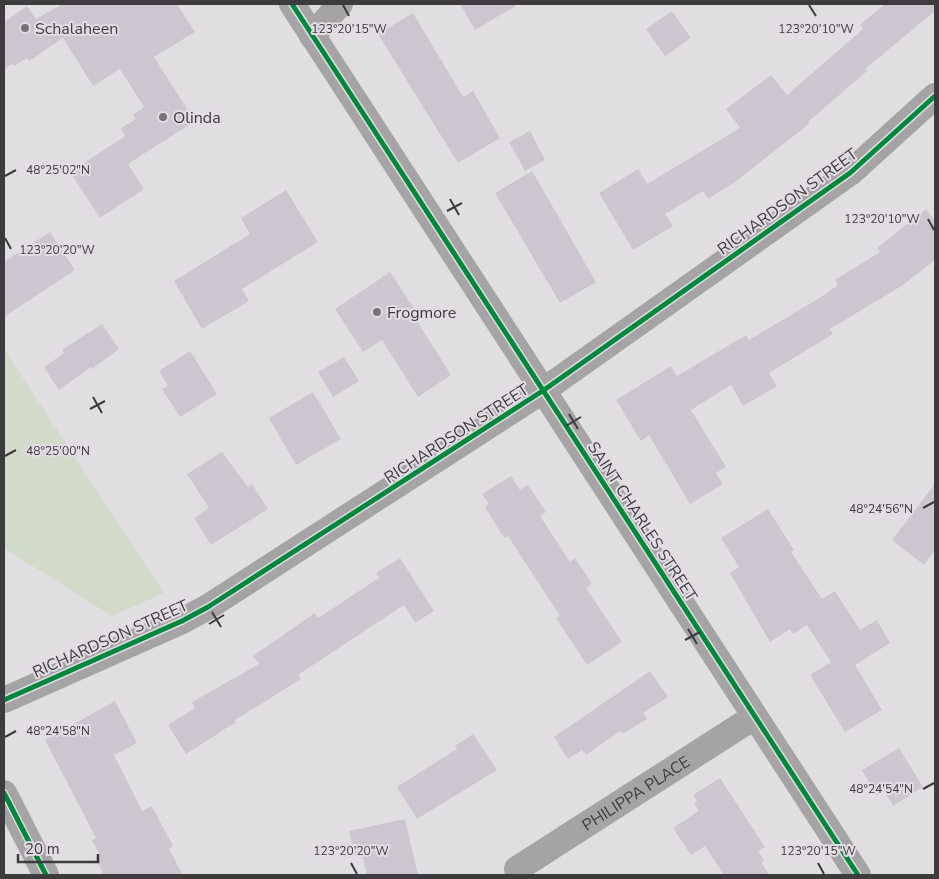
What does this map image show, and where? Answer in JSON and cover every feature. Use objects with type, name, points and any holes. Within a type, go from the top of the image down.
[{"type":"street","name":"SAINT CHARLES STREET","points":[[292,4],[858,875]]},
{"type":"street","points":[[312,36],[340,4]]},
{"type":"street","name":"RICHARDSON STREET","points":[[4,700],[182,621],[208,607],[544,390],[850,173],[935,96]]},
{"type":"street","name":"PHILIPPA PLACE","points":[[518,869],[754,716]]},
{"type":"street","points":[[4,793],[46,875]]},
{"type":"green space","points":[[4,349],[164,593],[112,616],[4,548]]},
{"type":"building","points":[[63,4],[177,4],[195,32],[154,57],[195,121],[128,164],[144,189],[100,218],[70,172],[125,136],[121,128],[136,119],[133,115],[144,107],[120,69],[93,86],[63,38],[29,61],[27,58],[14,66],[12,64],[4,69],[4,22],[27,6],[36,19]]},
{"type":"building","points":[[460,4],[519,4],[475,30]]},
{"type":"building","points":[[885,4],[935,4],[935,11],[865,69],[867,71],[808,122],[809,124],[735,182],[708,199],[703,191],[665,214],[673,226],[633,250],[599,193],[638,169],[647,184],[740,128],[726,109],[771,75],[787,95],[863,29],[860,25]]},
{"type":"building","points":[[672,11],[691,38],[665,56],[646,29]]},
{"type":"building","points":[[413,13],[463,97],[473,91],[500,138],[458,163],[378,34]]},
{"type":"building","points":[[530,131],[545,160],[525,171],[509,142]]},
{"type":"building","points":[[532,171],[596,282],[560,303],[495,193]]},
{"type":"building","points":[[286,190],[318,242],[242,289],[249,301],[202,329],[174,281],[250,234],[241,218]]},
{"type":"building","points":[[926,209],[935,221],[935,260],[903,285],[830,329],[833,334],[769,373],[777,386],[743,406],[731,385],[691,410],[726,467],[716,473],[723,484],[690,504],[649,435],[641,441],[616,400],[671,366],[677,376],[746,335],[749,340],[821,297],[838,285],[835,280],[880,252],[877,248]]},
{"type":"building","points":[[50,232],[75,270],[4,317],[4,262]]},
{"type":"building","points":[[390,272],[419,316],[415,318],[451,375],[418,397],[382,340],[363,352],[335,309]]},
{"type":"building","points":[[102,324],[119,349],[59,390],[44,367],[64,353],[62,350]]},
{"type":"building","points":[[190,351],[217,394],[180,417],[162,389],[168,386],[159,371]]},
{"type":"building","points":[[344,357],[359,381],[333,397],[318,372]]},
{"type":"building","points":[[313,392],[341,439],[296,465],[269,418]]},
{"type":"building","points":[[222,452],[248,487],[252,484],[268,509],[211,545],[194,518],[209,508],[187,474]]},
{"type":"building","points":[[511,476],[520,490],[528,485],[546,512],[540,516],[570,562],[575,558],[592,584],[586,588],[622,642],[587,665],[556,618],[560,616],[508,536],[505,538],[501,533],[485,507],[489,504],[482,494]]},
{"type":"building","points":[[935,484],[935,550],[924,565],[892,540]]},
{"type":"building","points":[[768,509],[794,550],[791,552],[822,599],[835,591],[860,630],[877,620],[890,643],[855,665],[882,710],[845,732],[810,675],[831,662],[807,625],[793,634],[790,629],[770,642],[730,573],[739,567],[721,538]]},
{"type":"building","points":[[400,558],[434,611],[415,623],[404,605],[298,675],[301,679],[235,720],[236,722],[186,754],[168,725],[195,708],[192,702],[259,664],[253,656],[315,613],[318,618],[379,578],[376,573]]},
{"type":"building","points":[[650,671],[668,697],[643,713],[647,719],[622,734],[620,731],[586,755],[582,750],[568,759],[554,737]]},
{"type":"building","points":[[115,701],[137,743],[114,755],[142,811],[152,806],[173,846],[169,849],[183,875],[104,875],[95,858],[100,855],[92,840],[96,838],[45,740]]},
{"type":"building","points":[[473,734],[497,770],[417,819],[397,787],[457,749],[455,746]]},
{"type":"building","points":[[899,748],[923,787],[893,806],[884,791],[877,796],[862,770]]},
{"type":"building","points":[[720,778],[765,847],[758,851],[764,860],[761,862],[769,875],[724,875],[705,846],[691,855],[673,828],[699,811],[694,803],[697,801],[693,795]]},
{"type":"building","points":[[405,819],[418,875],[367,875],[362,854],[355,856],[349,831]]},
{"type":"cycle path","points":[[292,4],[858,875]]},
{"type":"cycle path","points":[[4,700],[182,621],[208,607],[544,390],[850,173],[935,96]]},
{"type":"cycle path","points":[[4,793],[46,875]]},
{"type":"place","name":"Schalaheen","points":[[25,28]]},
{"type":"place","name":"Olinda","points":[[163,117]]},
{"type":"place","name":"Frogmore","points":[[377,312]]}]
